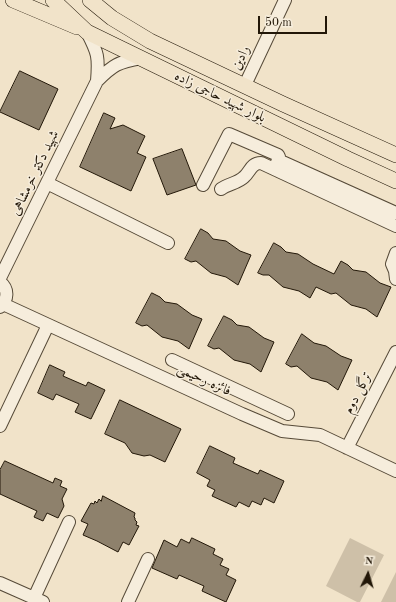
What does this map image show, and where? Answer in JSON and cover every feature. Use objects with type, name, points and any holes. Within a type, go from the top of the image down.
[{"type":"main road","points":[[13,0],[87,32]]},
{"type":"main road","name":"بلوار شهید حاجی زاده","points":[[53,0],[87,32],[396,181]]},
{"type":"main road","name":"بلوار شهید حاجی زاده","points":[[90,0],[112,18],[150,41],[396,155]]},
{"type":"street","name":"رادین","points":[[245,86],[285,0]]},
{"type":"street","name":"شهید دکتر خرمشاهی","points":[[87,32],[98,58],[97,82]]},
{"type":"street","name":"شهید دکتر خرمشاهی","points":[[0,278],[97,82],[107,70],[116,64],[126,60],[141,58]]},
{"type":"street","points":[[203,185],[229,134],[278,155],[276,164]]},
{"type":"street","points":[[221,189],[243,179],[256,163],[276,164],[396,213]]},
{"type":"street","points":[[276,164],[396,226]]},
{"type":"street","points":[[47,183],[168,243]]},
{"type":"street","points":[[396,253],[392,264],[396,273]]},
{"type":"street","points":[[0,282],[5,287],[7,292],[6,300],[2,306]]},
{"type":"street","name":"فائزه رحیمی","points":[[2,306],[48,325],[282,431],[320,435],[396,471]]},
{"type":"street","points":[[0,426],[48,325]]},
{"type":"street","name":"ترگل دوم","points":[[347,448],[396,352]]},
{"type":"street","points":[[172,360],[288,414]]},
{"type":"street","points":[[242,414],[251,397]]},
{"type":"street","points":[[0,583],[39,600],[69,522]]},
{"type":"street","points":[[128,602],[148,559]]},
{"type":"shaded area","points":[[350,538],[384,555],[360,602],[357,602],[326,586]]},
{"type":"shaded area","points":[[396,572],[396,602],[381,602]]},
{"type":"building","points":[[20,71],[58,89],[39,130],[0,112]]},
{"type":"building","points":[[104,113],[115,118],[110,129],[123,125],[145,136],[137,153],[146,157],[131,191],[80,167]]},
{"type":"building","points":[[182,149],[196,185],[167,195],[153,159]]},
{"type":"building","points":[[201,229],[208,233],[213,239],[226,241],[240,251],[251,255],[238,285],[226,277],[211,273],[196,261],[191,262],[185,259]]},
{"type":"building","points":[[274,243],[286,252],[298,254],[313,264],[334,274],[341,261],[353,270],[366,272],[380,283],[391,287],[377,317],[366,309],[351,305],[336,293],[331,294],[316,287],[310,298],[299,291],[283,287],[269,275],[258,273]]},
{"type":"building","points":[[152,293],[160,297],[165,302],[177,304],[192,315],[202,319],[189,349],[178,341],[162,337],[147,325],[142,326],[136,323]]},
{"type":"building","points":[[224,316],[232,320],[237,325],[249,327],[264,338],[274,342],[261,372],[250,364],[234,360],[219,348],[214,349],[208,346]]},
{"type":"building","points":[[302,334],[314,343],[326,346],[341,356],[352,360],[338,390],[327,382],[311,378],[297,366],[291,367],[286,364]]},
{"type":"building","points":[[50,365],[65,372],[63,376],[86,386],[88,382],[105,390],[91,419],[75,412],[79,404],[56,394],[53,400],[38,393]]},
{"type":"building","points":[[120,400],[181,429],[165,462],[150,455],[144,456],[132,453],[125,443],[105,434]]},
{"type":"building","points":[[210,446],[235,458],[233,463],[258,474],[260,470],[284,481],[274,503],[264,498],[261,505],[252,501],[249,507],[239,502],[236,507],[212,496],[215,490],[207,486],[210,480],[197,473]]},
{"type":"building","points":[[5,461],[53,483],[55,478],[62,481],[60,486],[67,489],[62,499],[64,506],[58,518],[47,513],[43,521],[34,517],[37,511],[0,494],[0,470]]},
{"type":"building","points":[[103,496],[135,513],[134,517],[137,522],[136,525],[139,526],[129,545],[123,542],[118,552],[83,535],[88,524],[81,521],[91,503],[94,504],[95,501],[97,503],[99,499],[101,501]]},
{"type":"building","points":[[192,538],[215,549],[213,554],[223,559],[220,565],[229,569],[226,575],[236,580],[226,602],[202,591],[204,586],[179,575],[177,579],[152,568],[164,540],[177,547],[181,539],[189,543]]}]
